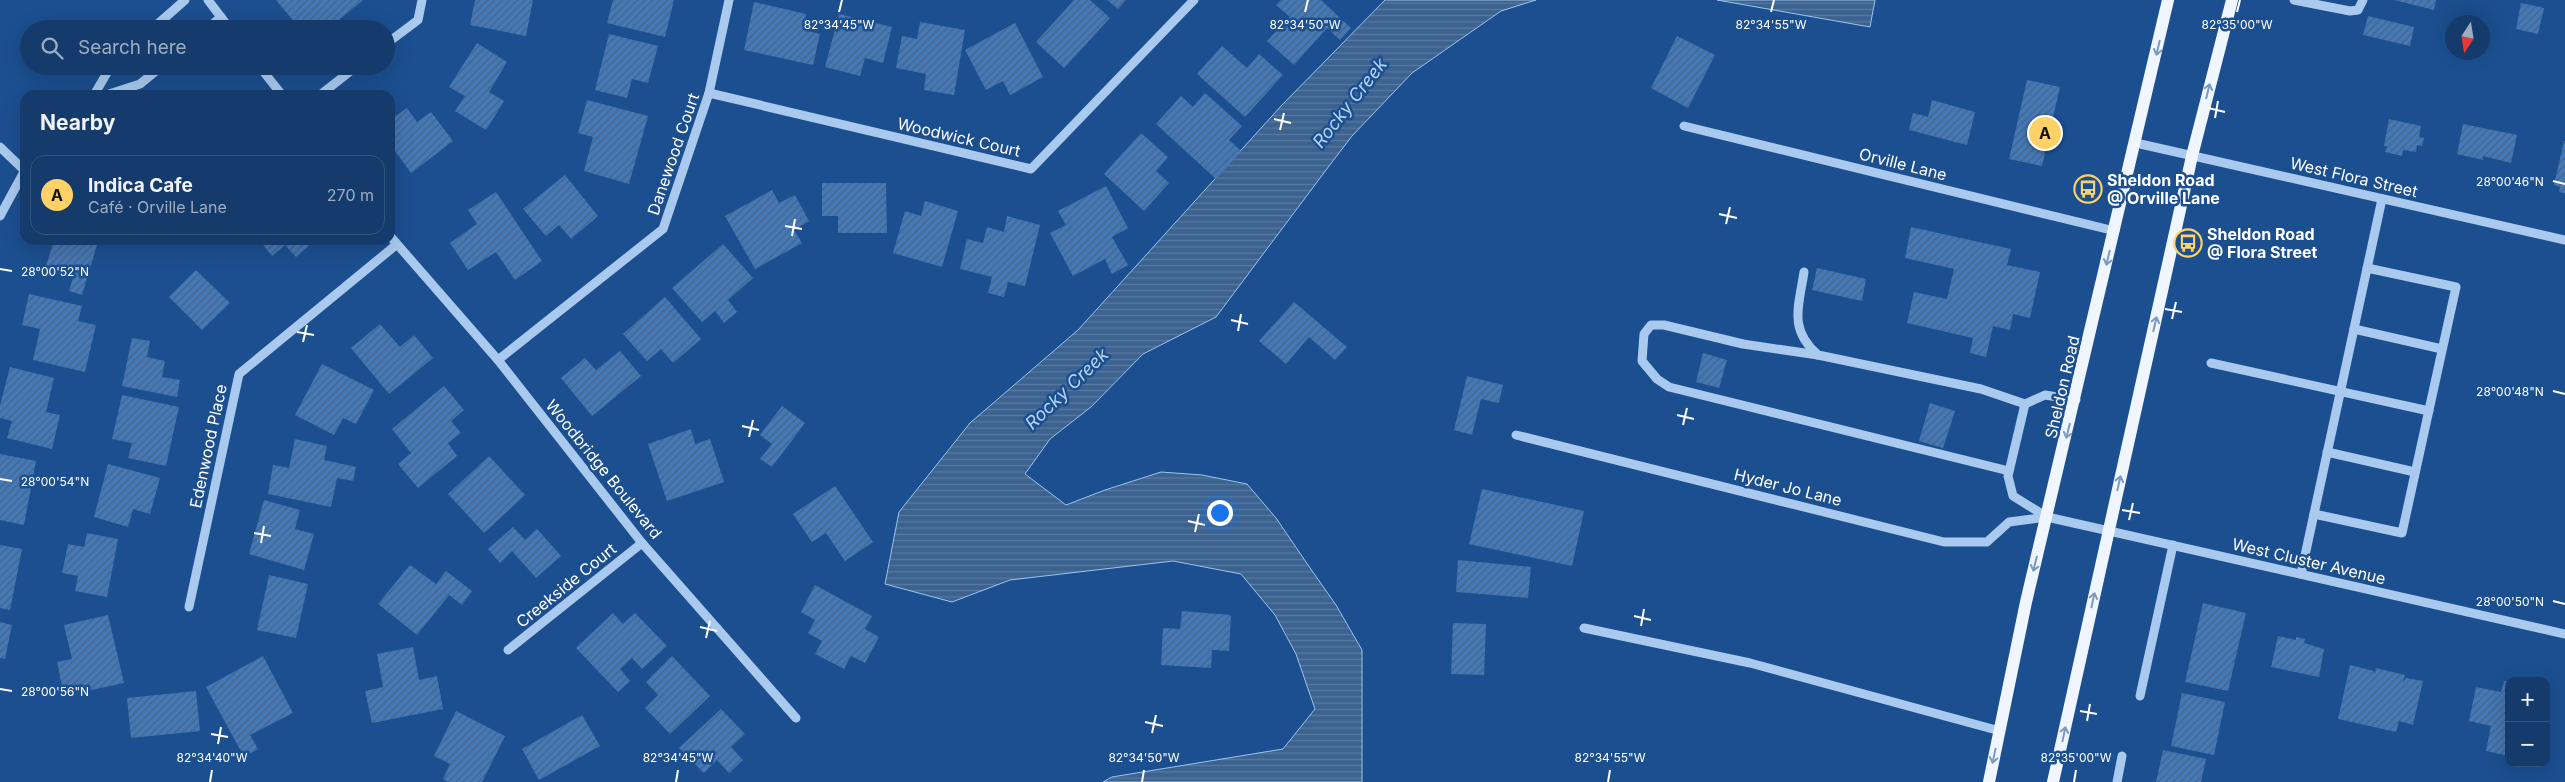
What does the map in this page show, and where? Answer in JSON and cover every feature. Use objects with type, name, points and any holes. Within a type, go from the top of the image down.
[{"type":"main road","name":"Sheldon Road","points":[[1988,782],[2026,602],[2076,400],[2168,0]]},
{"type":"main road","points":[[2053,782],[2192,156],[2232,0]]},
{"type":"street","points":[[162,20],[185,0]]},
{"type":"street","points":[[208,0],[223,20]]},
{"type":"street","points":[[395,37],[418,20],[422,0]]},
{"type":"street","name":"Danewood Court","points":[[498,360],[663,229],[710,93],[729,0]]},
{"type":"street","name":"Woodwick Court","points":[[710,93],[1031,169],[1194,0]]},
{"type":"street","points":[[2294,0],[2350,11],[2358,10],[2363,0]]},
{"type":"street","points":[[218,20],[221,17]]},
{"type":"street","points":[[97,90],[106,75]]},
{"type":"street","points":[[121,90],[140,84],[151,75]]},
{"type":"street","points":[[267,75],[278,90]]},
{"type":"street","points":[[326,90],[346,75]]},
{"type":"street","name":"Orville Lane","points":[[1684,126],[2115,232]]},
{"type":"street","name":"West Flora Street","points":[[2136,142],[2565,240]]},
{"type":"street","points":[[0,147],[20,165]]},
{"type":"street","points":[[0,216],[20,179]]},
{"type":"street","points":[[2301,574],[2382,199]]},
{"type":"street","name":"Woodbridge Boulevard","points":[[396,245],[498,360],[642,543],[796,718]]},
{"type":"street","name":"Edenwood Place","points":[[189,607],[239,374],[396,245]]},
{"type":"street","points":[[2314,514],[2402,533],[2456,287],[2367,268]]},
{"type":"street","points":[[1804,272],[1797,318],[1804,343],[1818,355]]},
{"type":"street","points":[[2009,471],[1669,387],[1657,379],[1642,361],[1644,334],[1651,325],[1664,325],[1743,344],[1818,355],[1981,389],[2025,404],[2045,395],[2076,400]]},
{"type":"street","points":[[2354,329],[2442,349]]},
{"type":"street","points":[[2211,363],[2429,410]]},
{"type":"street","points":[[2025,404],[2008,476],[2013,496],[2047,516]]},
{"type":"street","name":"Hyder Jo Lane","points":[[1516,435],[1944,542],[1987,542],[2009,522],[2047,516]]},
{"type":"street","points":[[2327,452],[2415,472]]},
{"type":"street","name":"West Cluster Avenue","points":[[2047,516],[2565,634]]},
{"type":"street","name":"Creekside Court","points":[[508,650],[642,543]]},
{"type":"street","points":[[2140,696],[2174,545]]},
{"type":"street","points":[[1584,628],[1750,664],[2000,731]]},
{"type":"street","points":[[2117,782],[2122,756]]},
{"type":"water","name":"Rocky Creek","points":[[1385,0],[1536,0],[1501,11],[1412,73],[1352,136],[1216,317],[1143,354],[1091,407],[1050,439],[1025,474],[1066,505],[1161,472],[1202,475],[1247,484],[1276,518],[1336,605],[1362,650],[1362,782],[1103,782],[1112,777],[1283,749],[1315,709],[1296,654],[1275,615],[1241,574],[1173,561],[1010,580],[952,602],[885,584],[899,512],[970,423],[1078,330],[1282,105]]},
{"type":"water","points":[[1717,0],[1875,0],[1870,27]]},
{"type":"building","points":[[276,0],[363,0],[339,20],[293,20]]},
{"type":"building","points":[[475,0],[533,0],[526,36],[470,25]]},
{"type":"building","points":[[613,0],[674,0],[665,37],[607,23]]},
{"type":"building","points":[[1074,0],[1090,0],[1110,18],[1064,68],[1036,42]]},
{"type":"building","points":[[1107,0],[1126,0],[1118,9]]},
{"type":"building","points":[[1281,0],[1321,0],[1351,28],[1340,40],[1327,28],[1294,65],[1267,41],[1290,17],[1276,5]]},
{"type":"building","points":[[2394,0],[2436,0],[2434,10]]},
{"type":"building","points":[[754,2],[806,14],[803,30],[820,34],[813,65],[744,50]]},
{"type":"building","points":[[2521,3],[2544,8],[2538,34],[2516,29]]},
{"type":"building","points":[[839,14],[892,27],[883,63],[865,58],[860,76],[825,67]]},
{"type":"building","points":[[2368,16],[2414,27],[2410,46],[2363,35]]},
{"type":"building","points":[[920,22],[965,30],[954,95],[924,90],[926,74],[896,68],[902,36],[917,39]]},
{"type":"building","points":[[1015,23],[1043,77],[1010,95],[1003,81],[986,90],[965,50]]},
{"type":"building","points":[[609,34],[658,46],[648,83],[632,79],[627,98],[595,90]]},
{"type":"building","points":[[1677,36],[1715,55],[1688,108],[1651,88]]},
{"type":"building","points":[[477,43],[507,62],[489,92],[504,101],[486,130],[455,111],[465,96],[449,87]]},
{"type":"building","points":[[1222,46],[1247,68],[1259,54],[1283,75],[1245,117],[1197,74]]},
{"type":"building","points":[[2027,80],[2060,87],[2042,166],[2009,159]]},
{"type":"building","points":[[1205,93],[1242,126],[1229,140],[1241,151],[1216,179],[1156,124],[1181,96],[1193,107]]},
{"type":"building","points":[[587,100],[648,116],[629,184],[584,171],[593,137],[578,133]]},
{"type":"building","points":[[1932,100],[1975,112],[1967,145],[1909,130],[1913,113],[1928,117]]},
{"type":"building","points":[[407,108],[417,122],[431,112],[453,141],[411,173],[395,151],[395,116]]},
{"type":"building","points":[[2389,119],[2421,126],[2419,137],[2424,138],[2422,146],[2417,145],[2416,152],[2403,150],[2402,156],[2385,152],[2387,146],[2384,146]]},
{"type":"building","points":[[2463,124],[2517,135],[2511,163],[2483,156],[2483,160],[2457,154]]},
{"type":"building","points":[[1141,133],[1168,157],[1156,171],[1169,183],[1144,211],[1104,174]]},
{"type":"building","points":[[2564,141],[2565,193],[2559,192],[2560,187],[2554,185]]},
{"type":"building","points":[[565,175],[598,216],[571,239],[559,225],[546,236],[523,209]]},
{"type":"building","points":[[822,183],[886,183],[887,233],[838,233],[838,216],[822,216]]},
{"type":"building","points":[[1106,186],[1128,228],[1112,237],[1128,265],[1112,274],[1105,259],[1073,276],[1050,233],[1066,225],[1058,211]]},
{"type":"building","points":[[772,190],[779,203],[795,195],[809,221],[794,230],[802,243],[755,269],[725,216]]},
{"type":"building","points":[[496,192],[542,261],[515,280],[496,252],[468,270],[450,243],[477,224],[468,210]]},
{"type":"building","points":[[925,201],[958,211],[942,267],[893,253],[905,211],[921,216]]},
{"type":"building","points":[[1007,216],[1040,225],[1025,286],[1008,282],[1004,297],[988,293],[992,277],[960,269],[967,239],[983,243],[987,227],[1004,232]]},
{"type":"building","points":[[1911,227],[2011,249],[2007,265],[2040,272],[2030,318],[2013,314],[2010,330],[1993,326],[1986,357],[1970,353],[1973,338],[1907,323],[1914,292],[1947,299],[1954,269],[1905,258]]},
{"type":"building","points":[[723,244],[753,278],[728,300],[737,312],[724,323],[715,311],[702,322],[672,288]]},
{"type":"building","points":[[52,245],[97,245],[82,295],[69,291],[74,274],[46,266]]},
{"type":"building","points":[[263,245],[285,245],[272,256]]},
{"type":"building","points":[[285,245],[309,246],[296,257]]},
{"type":"building","points":[[1817,268],[1866,279],[1862,301],[1812,290]]},
{"type":"building","points":[[196,270],[230,303],[202,330],[169,297]]},
{"type":"building","points":[[29,294],[82,306],[78,321],[96,325],[85,372],[33,360],[40,329],[22,325]]},
{"type":"building","points":[[665,297],[701,339],[673,363],[661,349],[647,361],[623,334]]},
{"type":"building","points":[[1294,302],[1347,347],[1335,360],[1309,337],[1286,364],[1259,341]]},
{"type":"building","points":[[380,324],[400,347],[414,335],[433,358],[389,394],[351,348]]},
{"type":"building","points":[[132,338],[150,341],[147,357],[165,361],[162,377],[180,380],[177,397],[122,386]]},
{"type":"building","points":[[620,351],[641,376],[592,416],[561,378],[585,358],[596,370]]},
{"type":"building","points":[[1703,353],[1727,360],[1719,388],[1696,382]]},
{"type":"building","points":[[322,364],[374,390],[356,424],[343,418],[334,435],[295,415]]},
{"type":"building","points":[[10,367],[54,378],[46,412],[60,415],[52,449],[7,438],[12,421],[0,418],[0,405]]},
{"type":"building","points":[[1467,376],[1503,385],[1499,403],[1481,399],[1472,435],[1454,430]]},
{"type":"building","points":[[444,386],[464,410],[451,421],[461,433],[448,443],[457,456],[418,488],[398,464],[411,453],[392,429]]},
{"type":"building","points":[[122,395],[179,407],[166,466],[128,458],[132,443],[112,439]]},
{"type":"building","points":[[1930,403],[1955,411],[1943,448],[1919,441]]},
{"type":"building","points":[[782,406],[805,423],[772,467],[760,459],[772,444],[760,435]]},
{"type":"building","points":[[691,429],[695,444],[710,439],[724,482],[667,501],[648,444]]},
{"type":"building","points":[[295,439],[327,446],[324,460],[356,467],[353,481],[337,478],[331,507],[268,494],[273,465],[289,468]]},
{"type":"building","points":[[0,454],[36,461],[24,525],[0,520]]},
{"type":"building","points":[[489,456],[525,495],[484,533],[448,494]]},
{"type":"building","points":[[108,464],[160,478],[150,514],[133,509],[128,527],[94,517]]},
{"type":"building","points":[[835,486],[873,542],[845,561],[826,533],[812,542],[793,514]]},
{"type":"building","points":[[1482,489],[1584,511],[1572,566],[1469,544]]},
{"type":"building","points":[[264,500],[300,510],[295,529],[314,534],[304,570],[249,554]]},
{"type":"building","points":[[513,527],[525,540],[537,529],[561,556],[536,578],[512,551],[500,563],[488,549]]},
{"type":"building","points":[[87,533],[118,539],[107,597],[75,591],[78,576],[62,573],[68,544],[84,547]]},
{"type":"building","points":[[0,545],[22,549],[10,610],[0,608]]},
{"type":"building","points":[[1458,560],[1531,567],[1528,598],[1456,592]]},
{"type":"building","points":[[410,565],[436,584],[446,571],[472,591],[462,605],[449,595],[417,635],[378,604]]},
{"type":"building","points":[[269,575],[308,584],[296,638],[257,630]]},
{"type":"building","points":[[815,585],[872,616],[865,629],[879,637],[865,663],[851,656],[844,669],[815,654],[822,641],[808,633],[815,620],[801,612]]},
{"type":"building","points":[[2203,603],[2246,613],[2228,691],[2185,682]]},
{"type":"building","points":[[1182,611],[1231,615],[1229,651],[1212,650],[1211,668],[1161,665],[1163,628],[1180,629]]},
{"type":"building","points":[[613,613],[623,624],[635,613],[667,646],[642,669],[632,658],[620,669],[630,681],[618,692],[576,648]]},
{"type":"building","points":[[108,615],[124,683],[64,696],[57,662],[72,659],[64,625]]},
{"type":"building","points":[[0,622],[12,625],[5,659],[0,658]]},
{"type":"building","points":[[1453,623],[1486,624],[1484,675],[1451,674]]},
{"type":"building","points":[[2278,636],[2296,640],[2296,637],[2305,639],[2304,643],[2324,649],[2319,677],[2271,667]]},
{"type":"building","points":[[413,647],[419,680],[437,676],[443,709],[372,723],[365,691],[383,687],[377,654]]},
{"type":"building","points":[[263,656],[293,713],[250,735],[258,749],[244,757],[206,687]]},
{"type":"building","points":[[672,656],[710,696],[670,734],[645,708],[658,695],[646,682]]},
{"type":"building","points":[[2350,665],[2374,671],[2375,674],[2376,668],[2405,675],[2403,683],[2406,678],[2423,681],[2413,725],[2399,721],[2396,732],[2338,719]]},
{"type":"building","points":[[2505,681],[2505,755],[2486,751],[2491,726],[2469,721],[2476,687],[2501,692]]},
{"type":"building","points":[[196,691],[200,731],[131,738],[127,698]]},
{"type":"building","points":[[2182,693],[2225,702],[2214,755],[2171,746]]},
{"type":"building","points":[[721,709],[745,734],[731,747],[743,760],[729,773],[717,760],[704,773],[679,748]]},
{"type":"building","points":[[456,711],[505,736],[482,782],[448,782],[443,779],[450,764],[434,756]]},
{"type":"building","points":[[582,715],[600,746],[539,780],[522,749]]},
{"type":"building","points":[[2163,750],[2206,759],[2201,782],[2156,782]]},
{"type":"place","name":"Indica Cafe","points":[[2045,133]]},
{"type":"place","name":"Sheldon Road @ Orville Lane","points":[[2088,189]]},
{"type":"place","name":"Sheldon Road @ Flora Street","points":[[2188,243]]}]
